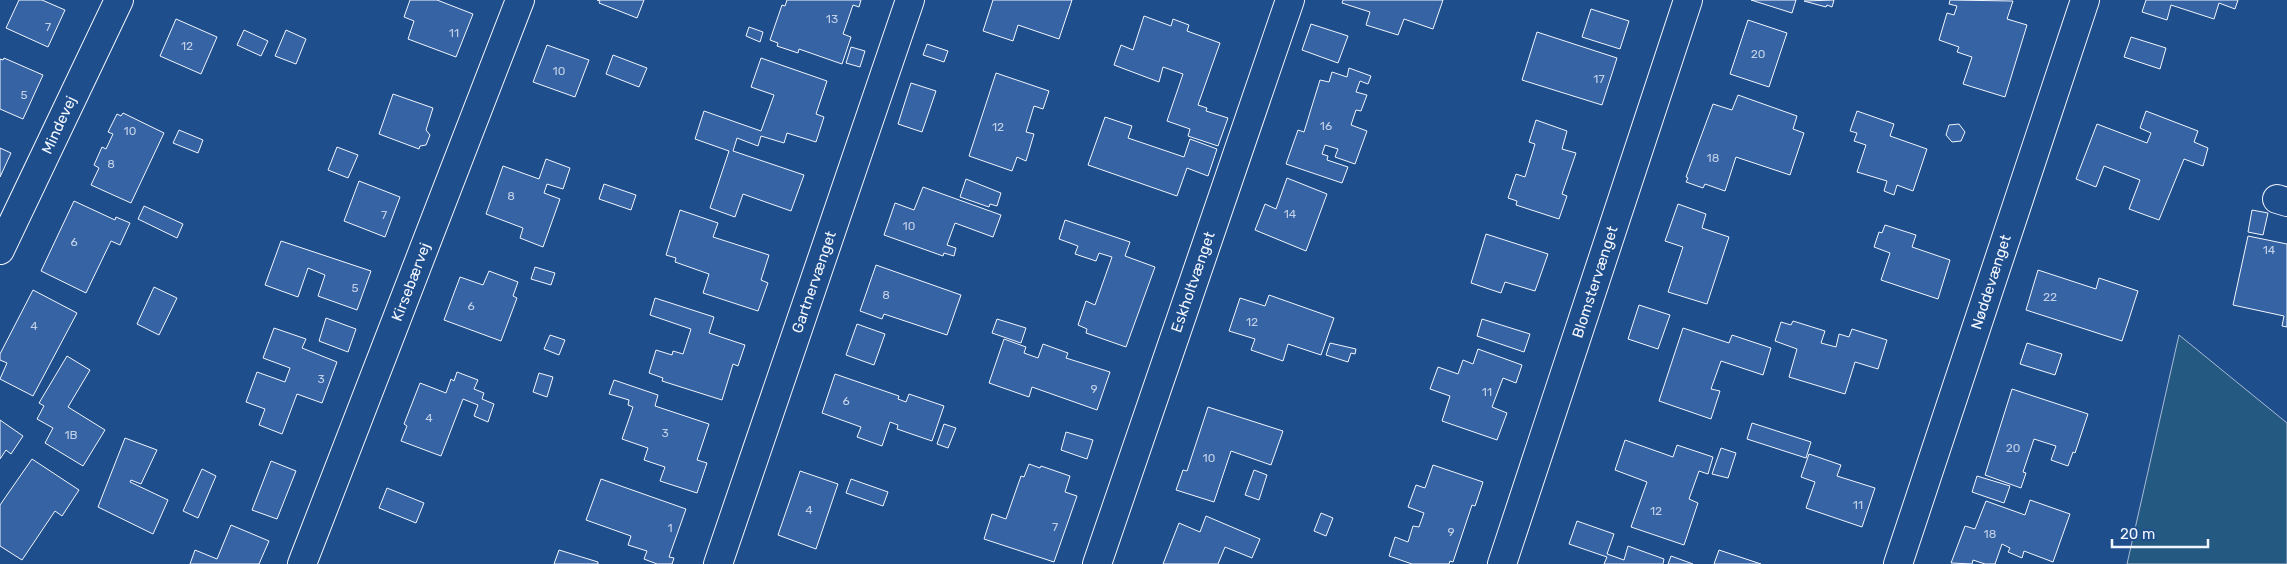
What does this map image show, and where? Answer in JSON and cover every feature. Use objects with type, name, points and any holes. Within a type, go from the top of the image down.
[{"type":"street","name":"Mindevej","points":[[0,250],[119,0]]},
{"type":"street","name":"Kirsebærvej","points":[[302,564],[520,0]]},
{"type":"street","name":"Gartnervænget","points":[[718,564],[910,0]]},
{"type":"street","name":"Eskholtvænget","points":[[1097,564],[1290,0]]},
{"type":"street","name":"Blomstervænget","points":[[1502,564],[1688,0]]},
{"type":"street","name":"Nøddevænget","points":[[1898,564],[2085,0]]},
{"type":"shaded area","points":[[2179,335],[2287,423],[2287,564],[2127,564]]},
{"type":"building","points":[[19,0],[42,0],[65,10],[48,47],[6,28]]},
{"type":"building","points":[[410,0],[437,0],[473,14],[456,57],[408,39],[414,21],[404,17]]},
{"type":"building","points":[[597,0],[644,0],[637,18],[599,3],[600,1]]},
{"type":"building","points":[[787,0],[861,0],[859,7],[853,5],[843,34],[851,37],[842,64],[799,49],[798,53],[777,46],[778,43],[770,40],[782,5],[785,6]]},
{"type":"building","points":[[993,0],[1072,0],[1059,39],[1018,25],[1013,41],[983,31]]},
{"type":"building","points":[[1343,0],[1443,0],[1433,29],[1404,19],[1398,35],[1366,25],[1370,12],[1342,3]]},
{"type":"building","points":[[1751,0],[1796,0],[1792,13]]},
{"type":"building","points":[[1834,0],[1832,7],[1804,1]]},
{"type":"building","points":[[1950,0],[2013,1],[2007,19],[2027,25],[2005,97],[1963,84],[1972,57],[1957,52],[1959,47],[1939,40],[1947,13],[1954,15],[1957,6],[1949,4]]},
{"type":"building","points":[[2146,0],[2238,0],[2235,9],[2219,3],[2214,19],[2171,5],[2167,20],[2142,12]]},
{"type":"building","points":[[1591,9],[1629,21],[1620,49],[1582,37]]},
{"type":"building","points":[[1144,16],[1171,26],[1173,19],[1189,25],[1187,31],[1220,43],[1198,105],[1207,108],[1206,111],[1228,118],[1218,146],[1188,136],[1190,129],[1167,121],[1183,74],[1163,67],[1159,82],[1114,65],[1121,45],[1133,50]]},
{"type":"building","points":[[176,19],[217,37],[201,74],[160,56]]},
{"type":"building","points":[[1748,20],[1787,33],[1769,87],[1730,74]]},
{"type":"building","points":[[1311,24],[1348,36],[1338,63],[1302,50]]},
{"type":"building","points":[[749,27],[763,32],[760,42],[746,36]]},
{"type":"building","points":[[244,30],[268,41],[261,56],[237,45]]},
{"type":"building","points":[[286,30],[306,39],[296,64],[275,56]]},
{"type":"building","points":[[1537,32],[1617,58],[1602,105],[1522,80]]},
{"type":"building","points":[[2131,37],[2166,48],[2160,69],[2124,57]]},
{"type":"building","points":[[927,44],[948,51],[944,62],[923,55]]},
{"type":"building","points":[[547,45],[589,60],[575,97],[533,82]]},
{"type":"building","points":[[851,47],[865,51],[860,67],[846,63]]},
{"type":"building","points":[[613,55],[647,68],[639,87],[606,74]]},
{"type":"building","points":[[4,58],[43,75],[23,119],[0,109],[0,59],[3,60]]},
{"type":"building","points":[[761,58],[827,81],[816,114],[824,117],[816,142],[787,133],[784,143],[761,136],[758,146],[737,138],[733,151],[804,175],[791,211],[743,194],[735,217],[710,208],[729,151],[695,139],[704,111],[761,131],[774,95],[751,87]]},
{"type":"building","points":[[1349,68],[1371,76],[1368,84],[1360,81],[1356,92],[1367,95],[1361,111],[1356,110],[1351,125],[1367,131],[1355,164],[1335,157],[1338,149],[1325,145],[1322,154],[1328,156],[1327,160],[1348,167],[1342,183],[1286,164],[1298,130],[1304,132],[1320,80],[1329,82],[1332,72],[1347,77]]},
{"type":"building","points":[[996,73],[1049,91],[1043,109],[1034,106],[1026,132],[1034,134],[1026,161],[1017,157],[1012,171],[969,156]]},
{"type":"building","points":[[911,83],[936,91],[922,132],[898,124]]},
{"type":"building","points":[[393,94],[433,108],[426,130],[430,135],[426,145],[420,146],[419,149],[379,134]]},
{"type":"building","points":[[1738,95],[1797,116],[1793,129],[1804,133],[1790,175],[1736,157],[1725,191],[1705,184],[1703,188],[1686,182],[1688,178],[1686,177],[1713,104],[1732,110]]},
{"type":"building","points":[[1857,111],[1894,124],[1890,136],[1927,149],[1913,191],[1897,185],[1894,195],[1884,191],[1887,181],[1857,172],[1866,145],[1854,141],[1857,133],[1850,131]]},
{"type":"building","points":[[2146,111],[2198,131],[2194,142],[2208,148],[2203,166],[2184,159],[2159,220],[2129,209],[2140,180],[2104,166],[2096,187],[2076,179],[2097,124],[2147,143],[2151,133],[2140,128]]},
{"type":"building","points":[[123,113],[164,133],[131,203],[91,185],[99,168],[94,165],[102,147],[106,149],[113,134],[108,132],[117,114],[121,116]]},
{"type":"building","points":[[1105,117],[1132,126],[1128,138],[1184,157],[1190,139],[1217,149],[1208,176],[1187,168],[1177,196],[1088,165]]},
{"type":"building","points":[[1536,120],[1567,131],[1562,149],[1576,153],[1562,194],[1567,196],[1559,219],[1516,205],[1517,201],[1508,198],[1516,174],[1525,177],[1535,144],[1529,142]]},
{"type":"building","points":[[1959,124],[1965,132],[1961,141],[1952,142],[1946,135],[1949,125]]},
{"type":"building","points":[[179,130],[203,140],[198,153],[173,143]]},
{"type":"building","points":[[337,147],[358,155],[348,178],[328,170]]},
{"type":"building","points":[[0,148],[11,153],[0,177]]},
{"type":"building","points":[[546,159],[570,168],[563,189],[547,184],[544,193],[560,199],[543,247],[520,238],[523,228],[486,214],[503,166],[539,179]]},
{"type":"building","points":[[1287,178],[1327,194],[1306,251],[1255,230],[1265,204],[1276,209]]},
{"type":"building","points":[[966,179],[1001,193],[997,206],[990,204],[989,207],[960,197]]},
{"type":"building","points":[[359,181],[400,197],[385,237],[344,221]]},
{"type":"building","points":[[604,184],[636,195],[631,210],[599,199]]},
{"type":"building","points":[[923,187],[1001,215],[993,237],[955,223],[947,245],[956,248],[954,256],[944,253],[943,256],[884,235],[895,203],[914,210]]},
{"type":"building","points":[[74,201],[115,220],[116,217],[130,223],[120,245],[111,241],[86,293],[41,271]]},
{"type":"building","points":[[1678,204],[1706,214],[1702,228],[1729,237],[1707,304],[1668,292],[1683,247],[1665,241]]},
{"type":"building","points":[[144,206],[183,224],[177,238],[138,219]]},
{"type":"building","points":[[680,210],[718,223],[713,237],[769,255],[761,280],[768,283],[758,311],[703,293],[709,274],[675,262],[676,258],[666,255]]},
{"type":"building","points":[[2252,210],[2268,213],[2263,235],[2248,232]]},
{"type":"building","points":[[1065,220],[1130,242],[1125,256],[1155,267],[1126,347],[1086,333],[1087,329],[1078,325],[1086,301],[1095,305],[1112,257],[1099,253],[1096,261],[1075,254],[1078,246],[1059,239]]},
{"type":"building","points":[[1885,225],[1916,235],[1912,247],[1950,260],[1938,299],[1881,280],[1890,253],[1874,247],[1879,232],[1882,233]]},
{"type":"building","points":[[1486,234],[1548,254],[1535,291],[1505,282],[1501,293],[1471,283]]},
{"type":"building","points":[[2248,236],[2287,244],[2287,327],[2282,326],[2284,316],[2233,305]]},
{"type":"building","points":[[281,241],[371,271],[357,310],[318,296],[325,275],[308,268],[298,297],[265,285]]},
{"type":"building","points":[[876,265],[961,295],[947,335],[884,314],[882,319],[860,311]]},
{"type":"building","points":[[535,267],[555,273],[551,285],[531,279]]},
{"type":"building","points":[[2038,270],[2096,289],[2099,278],[2138,291],[2122,341],[2026,310]]},
{"type":"building","points":[[489,271],[518,282],[513,296],[517,298],[501,341],[444,320],[460,277],[483,285]]},
{"type":"building","points":[[154,287],[177,298],[159,335],[137,324]]},
{"type":"building","points":[[33,290],[77,313],[33,396],[0,379],[7,363],[0,360],[0,354]]},
{"type":"building","points":[[1269,295],[1334,318],[1321,355],[1288,344],[1283,361],[1251,350],[1255,339],[1229,331],[1240,298],[1265,306]]},
{"type":"building","points":[[655,298],[714,317],[709,333],[745,345],[738,366],[733,364],[722,400],[662,381],[663,378],[649,373],[656,350],[672,355],[673,351],[683,354],[691,329],[650,315]]},
{"type":"building","points":[[1639,305],[1670,315],[1658,349],[1628,339]]},
{"type":"building","points":[[326,318],[356,329],[348,352],[319,341]]},
{"type":"building","points":[[997,319],[1026,328],[1021,343],[992,333]]},
{"type":"building","points":[[1482,319],[1530,334],[1524,352],[1477,336]]},
{"type":"building","points":[[1793,321],[1825,331],[1821,343],[1836,347],[1839,334],[1849,337],[1852,329],[1887,340],[1878,369],[1855,362],[1845,394],[1789,377],[1797,349],[1775,341],[1781,322],[1791,325]]},
{"type":"building","points":[[857,324],[885,334],[874,365],[846,355]]},
{"type":"building","points":[[274,328],[306,339],[302,348],[337,362],[322,403],[297,394],[282,434],[259,425],[265,409],[246,402],[257,372],[285,382],[290,368],[263,358]]},
{"type":"building","points":[[1683,328],[1729,343],[1732,335],[1771,348],[1763,375],[1721,361],[1711,389],[1720,391],[1711,419],[1659,401]]},
{"type":"building","points":[[550,335],[565,340],[559,355],[544,349]]},
{"type":"building","points":[[1004,339],[1026,347],[1024,353],[1038,358],[1043,344],[1068,353],[1066,358],[1110,372],[1097,410],[1032,387],[1029,397],[989,383]]},
{"type":"building","points":[[1330,343],[1356,349],[1355,354],[1351,353],[1348,362],[1326,355]]},
{"type":"building","points":[[2027,343],[2062,354],[2055,375],[2020,364]]},
{"type":"building","points":[[1478,349],[1522,365],[1516,383],[1503,378],[1492,407],[1507,413],[1497,440],[1442,421],[1450,396],[1430,389],[1438,367],[1458,374],[1463,360],[1473,364]]},
{"type":"building","points":[[67,356],[90,370],[68,407],[105,430],[83,466],[45,443],[53,428],[37,419],[44,406],[39,403]]},
{"type":"building","points":[[457,372],[478,380],[474,389],[484,393],[482,399],[494,404],[488,422],[474,416],[478,405],[463,399],[441,456],[401,441],[407,426],[404,424],[420,383],[446,393],[451,379],[454,381]]},
{"type":"building","points":[[539,373],[553,377],[547,397],[533,392]]},
{"type":"building","points":[[835,374],[899,396],[898,399],[906,402],[909,394],[944,406],[932,441],[897,429],[898,425],[890,422],[882,446],[857,437],[861,427],[822,413]]},
{"type":"building","points":[[614,380],[658,395],[655,406],[709,424],[697,460],[707,463],[697,493],[660,481],[665,467],[644,460],[648,448],[622,439],[633,407],[628,405],[629,400],[609,394]]},
{"type":"building","points":[[2012,389],[2088,414],[2075,453],[2073,452],[2068,466],[2051,460],[2056,446],[2034,439],[2023,472],[2026,473],[2021,488],[1985,475]]},
{"type":"building","points":[[1208,407],[1283,431],[1271,465],[1231,451],[1214,502],[1176,490],[1183,470],[1187,471]]},
{"type":"building","points":[[0,420],[23,436],[11,454],[6,450],[0,459]]},
{"type":"building","points":[[1752,423],[1811,442],[1806,458],[1747,439]]},
{"type":"building","points":[[944,424],[956,428],[948,448],[937,444]]},
{"type":"building","points":[[1066,432],[1093,440],[1087,459],[1061,450]]},
{"type":"building","points":[[125,438],[157,450],[141,484],[131,480],[130,482],[168,500],[153,534],[98,507]]},
{"type":"building","points":[[1625,440],[1673,457],[1677,445],[1713,457],[1708,474],[1699,471],[1689,499],[1698,503],[1684,545],[1631,527],[1647,482],[1615,470]]},
{"type":"building","points":[[1721,448],[1736,453],[1728,478],[1712,474]]},
{"type":"building","points":[[1809,454],[1841,465],[1837,476],[1875,488],[1862,527],[1806,508],[1815,482],[1801,477]]},
{"type":"building","points":[[32,459],[79,490],[62,516],[55,511],[22,560],[0,546],[0,505]]},
{"type":"building","points":[[271,461],[296,471],[277,519],[252,510]]},
{"type":"building","points":[[1029,464],[1070,476],[1065,492],[1077,496],[1054,562],[984,539],[992,514],[1006,519],[1021,476],[1024,477]]},
{"type":"building","points":[[1433,465],[1483,482],[1475,506],[1472,505],[1453,562],[1450,561],[1449,564],[1412,564],[1389,556],[1395,537],[1408,542],[1413,526],[1419,527],[1424,513],[1408,507],[1416,485],[1425,488]]},
{"type":"building","points":[[202,469],[216,476],[198,518],[183,511]]},
{"type":"building","points":[[1254,470],[1267,475],[1259,500],[1245,495]]},
{"type":"building","points":[[800,471],[838,484],[816,549],[778,535]]},
{"type":"building","points":[[1977,476],[2010,486],[2004,503],[1972,492]]},
{"type":"building","points":[[601,479],[686,509],[669,557],[674,558],[672,564],[657,564],[644,559],[647,551],[628,545],[631,536],[586,520]]},
{"type":"building","points":[[851,479],[888,492],[883,506],[846,493]]},
{"type":"building","points":[[387,488],[424,503],[416,523],[379,508]]},
{"type":"building","points":[[2030,500],[2070,514],[2053,562],[2024,551],[2022,558],[2008,552],[2010,548],[2002,544],[1995,564],[1985,564],[1973,560],[1972,564],[1951,563],[1965,526],[1975,529],[1986,501],[2025,515]]},
{"type":"building","points":[[1321,513],[1333,518],[1326,536],[1314,531]]},
{"type":"building","points":[[1206,516],[1260,539],[1252,558],[1225,547],[1218,564],[1163,564],[1179,523],[1200,532]]},
{"type":"building","points":[[1577,521],[1614,534],[1607,554],[1624,560],[1628,546],[1664,559],[1663,564],[1604,564],[1607,557],[1569,544]]},
{"type":"building","points":[[231,525],[269,541],[259,564],[190,564],[195,550],[217,559]]},
{"type":"building","points":[[559,550],[598,562],[598,564],[554,564]]},
{"type":"building","points":[[1719,550],[1761,564],[1714,564]]},
{"type":"building","points":[[1671,556],[1693,564],[1668,564]]}]
